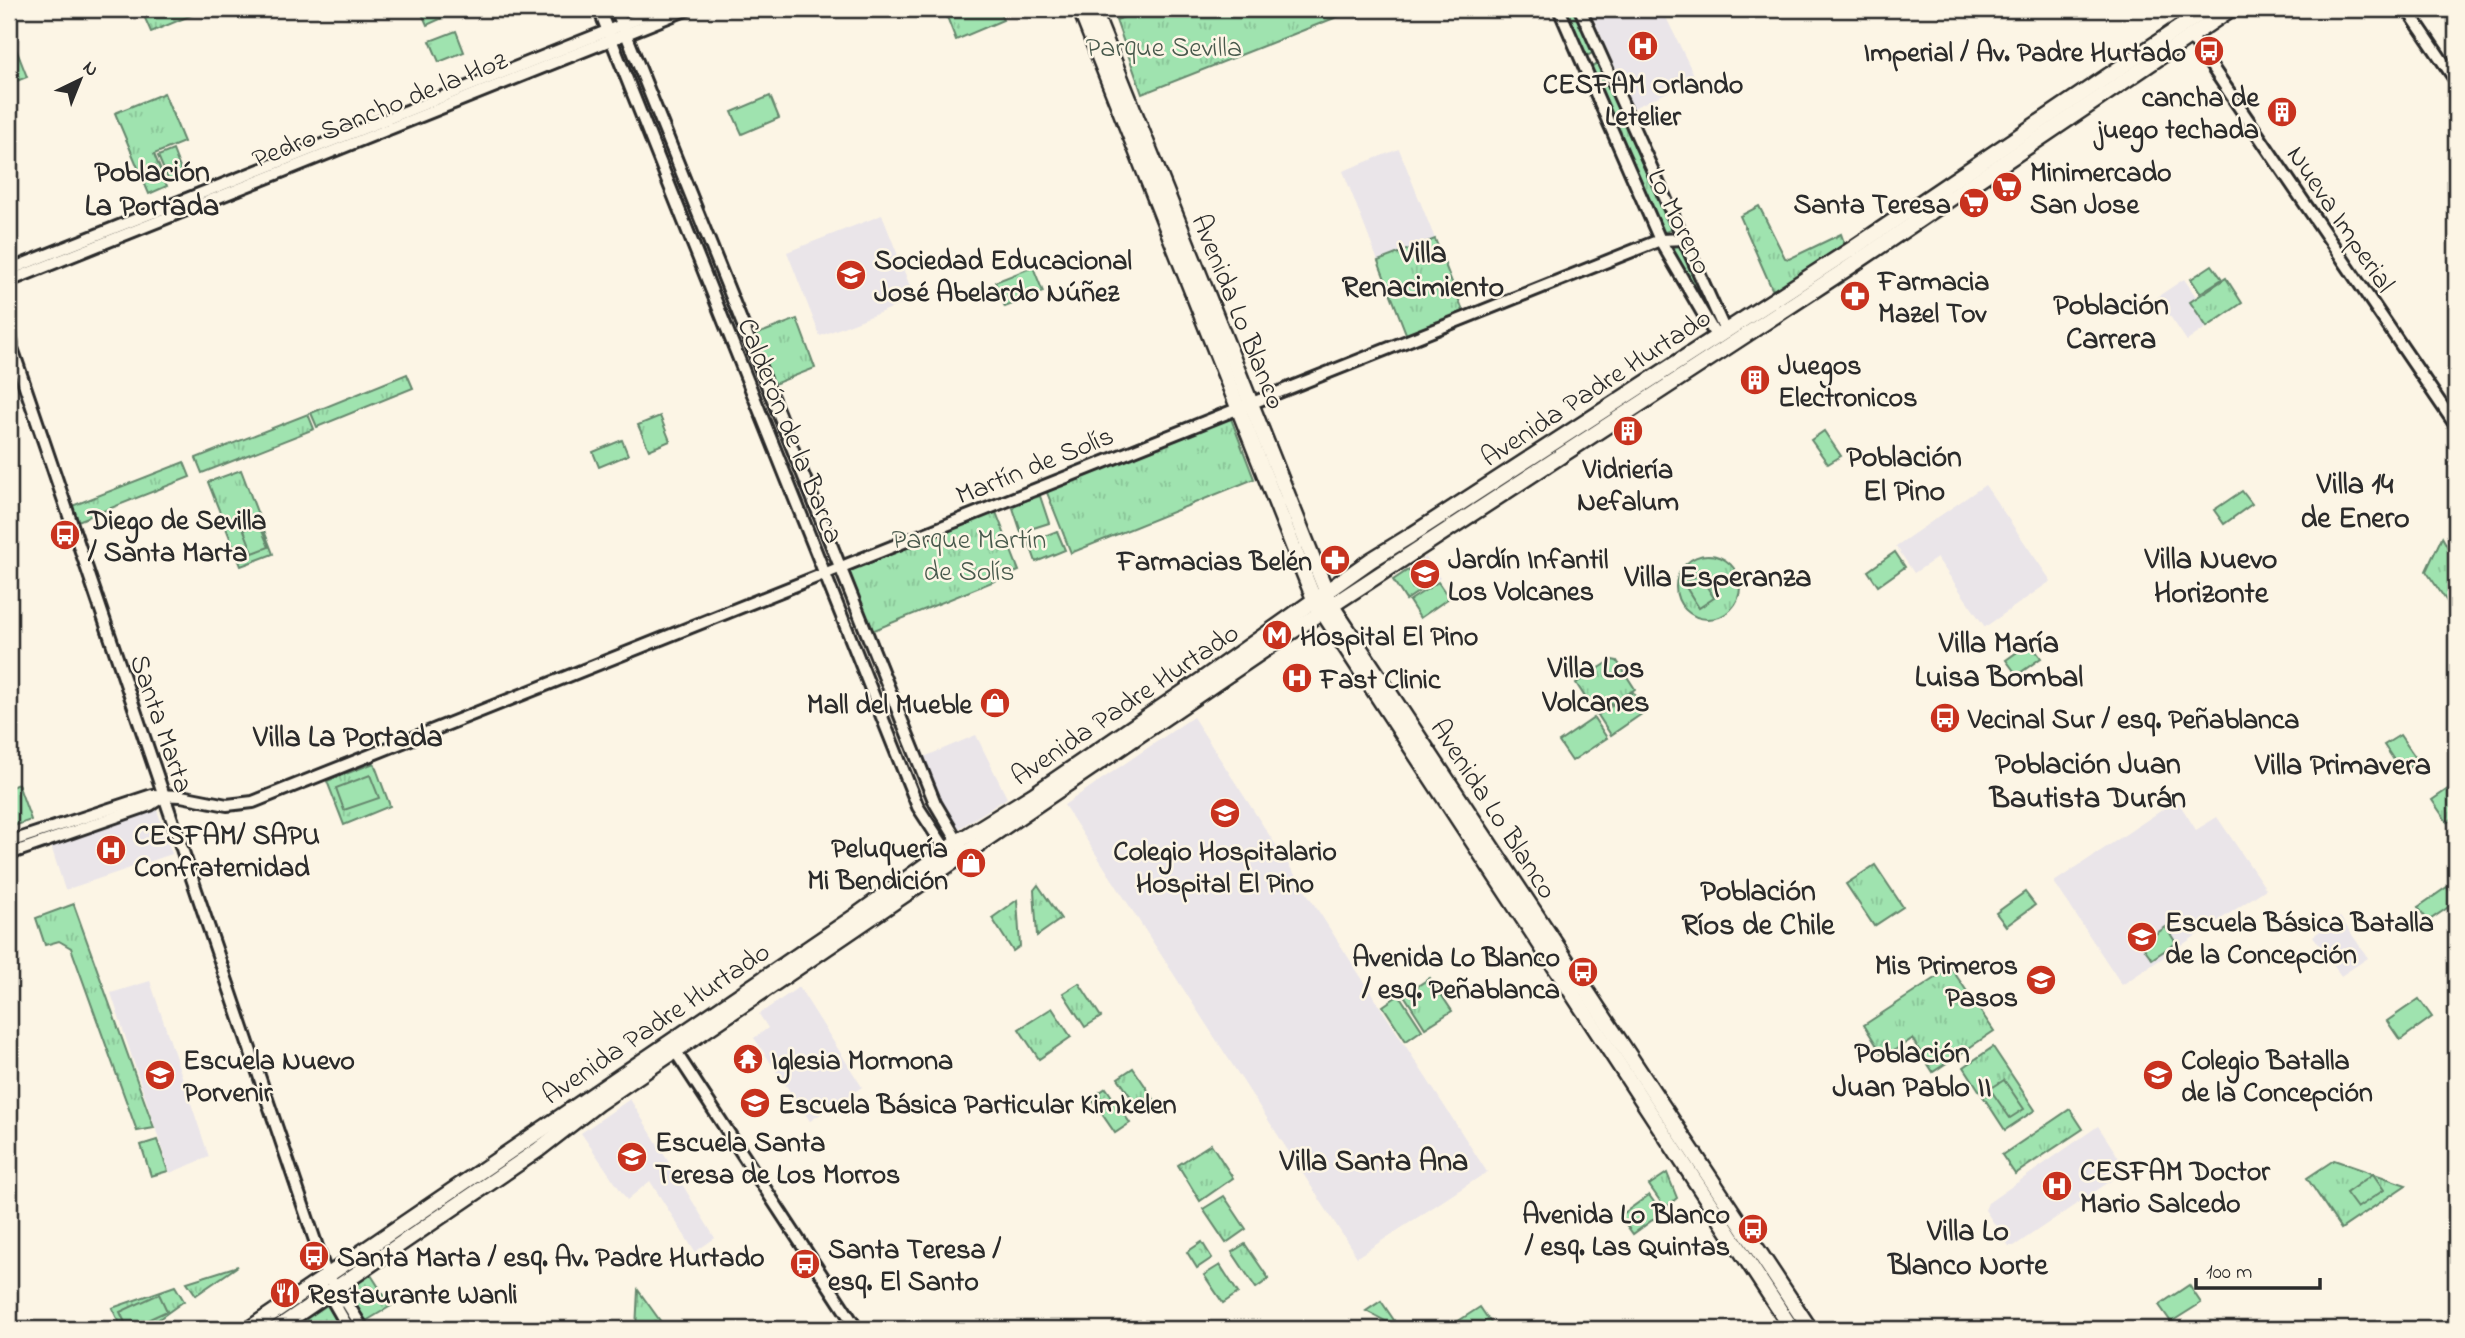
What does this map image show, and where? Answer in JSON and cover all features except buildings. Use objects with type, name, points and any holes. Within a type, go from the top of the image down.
[{"type":"main road","name":"Avenida Lo Blanco","points":[[1080,9],[1244,405]]},
{"type":"main road","name":"Avenida Lo Blanco","points":[[1093,9],[1319,595],[1792,1329]]},
{"type":"main road","name":"Avenida Padre Hurtado","points":[[276,1329],[538,1150],[597,1104],[1033,795],[1268,634],[1319,595],[1852,249],[2207,9]]},
{"type":"main road","name":"Avenida Padre Hurtado","points":[[249,1329],[857,915],[1845,270],[2231,9]]},
{"type":"main road","points":[[1717,353],[1723,343],[1720,333]]},
{"type":"main road","name":"Avenida Lo Blanco","points":[[1327,609],[1810,1329]]},
{"type":"street","name":"Calderón de la Barca","points":[[599,9],[915,799],[922,815],[955,852]]},
{"type":"street","name":"Calderón de la Barca","points":[[616,9],[955,852]]},
{"type":"street","name":"Pedro Sancho de la Hoz","points":[[9,281],[610,35],[662,9]]},
{"type":"street","name":"Pedro Sancho de la Hoz","points":[[624,29],[688,9]]},
{"type":"street","name":"Lo Moreno","points":[[1559,9],[1660,240],[1720,333]]},
{"type":"street","name":"Lo Moreno","points":[[1580,9],[1685,239],[1720,333]]},
{"type":"street","points":[[2407,9],[2456,80]]},
{"type":"street","name":"Pedro Sancho de la Hoz","points":[[9,270],[610,35]]},
{"type":"street","name":"Nueva Imperial","points":[[2191,36],[2456,426]]},
{"type":"street","points":[[1584,65],[1601,53]]},
{"type":"street","name":"Martín de Solís","points":[[9,842],[148,796],[181,796],[227,805],[253,802],[1660,240],[1685,239]]},
{"type":"street","name":"Santa Marta","points":[[9,325],[10,342],[332,1291]]},
{"type":"street","points":[[915,799],[919,792],[930,791]]},
{"type":"street","points":[[9,854],[150,805],[164,796]]},
{"type":"street","points":[[683,1032],[675,1051],[858,1329]]},
{"type":"street","points":[[332,1291],[349,1329]]},
{"type":"street","points":[[332,1291],[363,1329]]},
{"type":"shaded area","name":"CESFAM Orlando Letelier","points":[[1602,9],[1662,9],[1696,79],[1633,108],[1591,13]]},
{"type":"shaded area","points":[[1399,149],[1435,239],[1378,261],[1343,171]]},
{"type":"shaded area","name":"Sociedad Educacional José Abelardo Núñez","points":[[882,215],[915,299],[820,336],[787,252]]},
{"type":"shaded area","points":[[2184,279],[2197,298],[2190,302],[2207,327],[2187,341],[2157,297]]},
{"type":"shaded area","points":[[1985,485],[2051,581],[1985,627],[1937,558],[1914,573],[1896,546]]},
{"type":"shaded area","name":"Jardín Infantil Los Volcanes","points":[[1426,557],[1440,578],[1423,590],[1409,569]]},
{"type":"shaded area","points":[[1193,717],[1487,1172],[1357,1257],[1064,805]]},
{"type":"shaded area","points":[[976,735],[1007,798],[958,829],[943,804],[924,757]]},
{"type":"shaded area","name":"Escuela Básica Batalla de la Concepción","points":[[2177,800],[2196,830],[2217,817],[2266,889],[2122,985],[2054,882]]},
{"type":"shaded area","name":"CESFAM/ SAPU Confraternidad","points":[[157,810],[172,854],[65,890],[51,846]]},
{"type":"shaded area","points":[[2340,917],[2368,958],[2341,976],[2313,936]]},
{"type":"shaded area","name":"Escuela Nuevo Porvenir","points":[[150,981],[209,1157],[170,1173],[111,993]]},
{"type":"shaded area","points":[[799,987],[862,1087],[810,1121],[754,1038],[768,1028],[759,1014]]},
{"type":"shaded area","name":"Escuela Santa Teresa de Los Morros","points":[[630,1099],[715,1238],[695,1252],[650,1181],[627,1200],[581,1133]]},
{"type":"shaded area","name":"CESFAM Doctor Mario Salcedo","points":[[2098,1126],[2127,1170],[2014,1246],[2009,1246],[1985,1210],[1988,1203]]},
{"type":"green space","points":[[141,9],[203,9],[204,10],[151,32]]},
{"type":"green space","points":[[420,9],[444,9],[447,16],[427,25]]},
{"type":"green space","points":[[944,9],[998,9],[1003,20],[956,40]]},
{"type":"green space","points":[[1110,9],[1144,9],[1116,20]]},
{"type":"green space","name":"Parque Sevilla","points":[[1144,9],[1357,9],[1142,94],[1116,20]]},
{"type":"green space","points":[[1564,9],[1574,9],[1594,52],[1585,57]]},
{"type":"green space","points":[[9,31],[27,77],[9,84]]},
{"type":"green space","points":[[456,31],[464,52],[439,62],[430,41]]},
{"type":"green space","points":[[1599,64],[1671,230],[1659,234],[1587,68]]},
{"type":"green space","points":[[164,93],[184,142],[154,154],[167,186],[149,194],[115,113]]},
{"type":"green space","points":[[770,96],[779,118],[742,134],[732,112]]},
{"type":"green space","points":[[173,150],[183,176],[169,182],[158,156]]},
{"type":"green space","points":[[1759,206],[1785,258],[1789,259],[1841,234],[1846,248],[1777,291],[1772,289],[1740,216]]},
{"type":"green space","points":[[1435,239],[1464,313],[1407,336],[1378,261]]},
{"type":"green space","points":[[1678,242],[1714,312],[1711,316],[1707,317],[1665,245]]},
{"type":"green space","points":[[2212,265],[2222,279],[2200,293],[2191,279]]},
{"type":"green space","points":[[1033,267],[1043,292],[1005,307],[995,282]]},
{"type":"green space","points":[[2226,278],[2242,303],[2207,327],[2190,302]]},
{"type":"green space","points":[[797,319],[815,368],[774,384],[755,335]]},
{"type":"green space","points":[[407,374],[413,388],[317,427],[311,413]]},
{"type":"green space","points":[[308,414],[314,429],[202,473],[196,458]]},
{"type":"green space","points":[[660,416],[670,441],[649,450],[638,425]]},
{"type":"green space","points":[[1230,416],[1254,479],[1071,553],[1046,490]]},
{"type":"green space","points":[[1824,431],[1841,456],[1828,464],[1811,440]]},
{"type":"green space","points":[[622,440],[628,455],[599,467],[593,452]]},
{"type":"green space","points":[[184,462],[190,477],[78,521],[72,506]]},
{"type":"green space","points":[[241,470],[273,554],[241,566],[208,482]]},
{"type":"green space","points":[[2242,491],[2252,504],[2224,524],[2214,510]]},
{"type":"green space","points":[[1040,496],[1049,523],[1021,532],[1012,505]]},
{"type":"green space","name":"Parque Martín de Solís","points":[[994,507],[1019,571],[872,631],[846,569]]},
{"type":"green space","points":[[255,514],[269,547],[253,553],[240,520]]},
{"type":"green space","points":[[1057,531],[1065,550],[1036,562],[1029,542]]},
{"type":"green space","points":[[2442,537],[2456,562],[2456,607],[2452,609],[2426,571]]},
{"type":"green space","points":[[1895,552],[1905,567],[1878,586],[1868,571]]},
{"type":"green space","name":"Villa Esperanza","points":[[1702,555],[1714,555],[1731,564],[1738,575],[1738,599],[1731,610],[1714,619],[1702,619],[1690,614],[1681,605],[1676,593],[1676,581],[1681,569],[1690,560]]},
{"type":"green space","points":[[1408,570],[1421,590],[1406,600],[1393,580]]},
{"type":"green space","points":[[1699,574],[1714,598],[1699,608],[1684,584]]},
{"type":"green space","points":[[1438,582],[1449,598],[1420,618],[1409,601]]},
{"type":"green space","points":[[2030,643],[2041,658],[2017,675],[2006,660]]},
{"type":"green space","name":"Villa Los Volcanes","points":[[1612,660],[1617,661],[1635,689],[1596,714],[1576,683]]},
{"type":"green space","points":[[1633,692],[1646,711],[1611,735],[1598,715]]},
{"type":"green space","points":[[1594,718],[1607,738],[1572,761],[1559,742]]},
{"type":"green space","points":[[2400,735],[2418,761],[2402,772],[2384,745]]},
{"type":"green space","points":[[374,763],[390,806],[344,825],[327,781]]},
{"type":"green space","points":[[370,775],[379,798],[344,810],[336,788]]},
{"type":"green space","points":[[18,784],[31,820],[14,826],[9,813],[9,788]]},
{"type":"green space","points":[[2448,789],[2456,802],[2456,816],[2447,822],[2432,800]]},
{"type":"green space","points":[[1875,865],[1903,907],[1874,926],[1846,884]]},
{"type":"green space","points":[[1038,885],[1061,919],[1037,936],[1034,890]]},
{"type":"green space","points":[[2447,887],[2456,902],[2428,921],[2418,907]]},
{"type":"green space","points":[[2025,892],[2035,905],[2006,926],[1996,913]]},
{"type":"green space","points":[[1017,900],[1020,946],[1013,951],[992,918]]},
{"type":"green space","points":[[74,904],[154,1128],[137,1131],[71,948],[59,941],[45,945],[36,918]]},
{"type":"green space","points":[[2166,927],[2176,943],[2152,959],[2141,944]]},
{"type":"green space","points":[[1951,968],[1994,1031],[1933,1072],[1912,1039],[1884,1057],[1864,1025]]},
{"type":"green space","points":[[1430,978],[1452,1011],[1425,1028],[1404,995]]},
{"type":"green space","points":[[1079,983],[1101,1017],[1085,1027],[1063,993]]},
{"type":"green space","points":[[1399,995],[1422,1030],[1406,1041],[1383,1006]]},
{"type":"green space","points":[[2419,999],[2432,1017],[2400,1040],[2387,1021]]},
{"type":"green space","points":[[1052,1008],[1071,1037],[1039,1059],[1019,1029]]},
{"type":"green space","points":[[1993,1047],[2035,1110],[2005,1130],[1964,1067]]},
{"type":"green space","points":[[1133,1068],[1158,1105],[1143,1115],[1118,1078]]},
{"type":"green space","points":[[2004,1080],[2024,1109],[2010,1118],[1990,1089]]},
{"type":"green space","points":[[1106,1088],[1130,1123],[1115,1133],[1091,1098]]},
{"type":"green space","points":[[2070,1109],[2083,1129],[2015,1174],[2002,1155]]},
{"type":"green space","points":[[157,1140],[168,1171],[151,1176],[141,1145]]},
{"type":"green space","points":[[1211,1144],[1233,1178],[1200,1201],[1178,1165]]},
{"type":"green space","points":[[2334,1160],[2406,1185],[2341,1229],[2307,1178]]},
{"type":"green space","points":[[1667,1173],[1677,1198],[1665,1208],[1649,1185]]},
{"type":"green space","points":[[2373,1174],[2384,1190],[2357,1208],[2346,1193]]},
{"type":"green space","points":[[1649,1195],[1662,1213],[1633,1234],[1620,1216]]},
{"type":"green space","points":[[1224,1196],[1246,1229],[1226,1243],[1203,1209]]},
{"type":"green space","points":[[1202,1242],[1212,1258],[1197,1268],[1187,1252]]},
{"type":"green space","points":[[1245,1244],[1269,1279],[1256,1288],[1232,1252]]},
{"type":"green space","points":[[1220,1265],[1238,1293],[1223,1303],[1204,1275]]},
{"type":"green space","points":[[238,1266],[196,1295],[187,1282]]},
{"type":"green space","points":[[371,1275],[391,1306],[366,1321],[347,1291]]},
{"type":"green space","points":[[2189,1285],[2201,1303],[2171,1322],[2159,1305]]},
{"type":"green space","points":[[175,1286],[184,1301],[145,1329],[122,1329],[112,1308]]},
{"type":"green space","points":[[638,1290],[666,1329],[636,1329]]},
{"type":"green space","points":[[159,1294],[167,1311],[128,1329],[120,1312]]},
{"type":"green space","points":[[1381,1301],[1400,1329],[1366,1311]]},
{"type":"green space","points":[[327,1305],[342,1328],[292,1329]]},
{"type":"green space","points":[[1480,1307],[1495,1329],[1446,1329]]},
{"type":"place","name":"CESFAM Orlando Letelier","points":[[1643,46]]},
{"type":"place","name":"Imperial / Av. Padre Hurtado","points":[[2209,51]]},
{"type":"place","name":"cancha de juego techada","points":[[2282,112]]},
{"type":"place","name":"Minimercado San Jose","points":[[2007,187]]},
{"type":"place","name":"Santa Teresa","points":[[1974,203]]},
{"type":"place","name":"Sociedad Educacional José Abelardo Núñez","points":[[851,275]]},
{"type":"place","name":"Farmacia Mazel Tov","points":[[1855,296]]},
{"type":"place","name":"Juegos Electronicos","points":[[1755,380]]},
{"type":"place","name":"Vidriería Nefalum","points":[[1628,431]]},
{"type":"place","name":"Diego de Sevilla / Santa Marta","points":[[65,535]]},
{"type":"place","name":"Farmacias Belén","points":[[1335,560]]},
{"type":"place","name":"Jardín Infantil Los Volcanes","points":[[1425,574]]},
{"type":"place","name":"Hospital El Pino","points":[[1277,635]]},
{"type":"place","name":"Fast Clinic","points":[[1297,678]]},
{"type":"place","name":"Mall del Mueble","points":[[995,703]]},
{"type":"place","name":"Vecinal Sur / esq. Peñablanca","points":[[1945,718]]},
{"type":"place","name":"Colegio Hospitalario Hospital El Pino","points":[[1225,813]]},
{"type":"place","name":"CESFAM/ SAPU Confraternidad","points":[[111,850]]},
{"type":"place","name":"Peluquería Mi Bendición","points":[[971,863]]},
{"type":"place","name":"Escuela Básica Batalla de la Concepción","points":[[2142,937]]},
{"type":"place","name":"Avenida Lo Blanco / esq. Peñablanca","points":[[1583,972]]},
{"type":"place","name":"Mis Primeros Pasos","points":[[2041,980]]},
{"type":"place","name":"Iglesia Mormona","points":[[748,1059]]},
{"type":"place","name":"Escuela Nuevo Porvenir","points":[[160,1075]]},
{"type":"place","name":"Colegio Batalla de la Concepción","points":[[2158,1075]]},
{"type":"place","name":"Escuela Básica Particular Kimkelen","points":[[755,1103]]},
{"type":"place","name":"Escuela Santa Teresa de Los Morros","points":[[632,1157]]},
{"type":"place","name":"CESFAM Doctor Mario Salcedo","points":[[2057,1186]]},
{"type":"place","name":"Avenida Lo Blanco / esq. Las Quintas","points":[[1753,1229]]},
{"type":"place","name":"Santa Marta / esq. Av. Padre Hurtado","points":[[314,1256]]},
{"type":"place","name":"Santa Teresa / esq. El Santo","points":[[805,1264]]},
{"type":"place","name":"Restaurante Wanli","points":[[285,1293]]},
{"type":"district","name":"Población La Portada","points":[[152,188]]},
{"type":"district","name":"Villa Renacimiento","points":[[1423,269]]},
{"type":"district","name":"Población Carrera","points":[[2111,321]]},
{"type":"district","name":"Población El Pino","points":[[1904,473]]},
{"type":"district","name":"Villa 14 de Enero","points":[[2355,500]]},
{"type":"district","name":"Villa Nuevo Horizonte","points":[[2211,575]]},
{"type":"district","name":"Villa Esperanza","points":[[1718,576]]},
{"type":"district","name":"Villa María Luisa Bombal","points":[[1999,659]]},
{"type":"district","name":"Villa Los Volcanes","points":[[1596,684]]},
{"type":"district","name":"Villa La Portada","points":[[348,736]]},
{"type":"district","name":"Villa Primavera","points":[[2343,764]]},
{"type":"district","name":"Población Juan Bautista Durán","points":[[2088,780]]},
{"type":"district","name":"Población Ríos de Chile","points":[[1758,907]]},
{"type":"district","name":"Población Juan Pablo II","points":[[1912,1069]]},
{"type":"district","name":"Villa Santa Ana","points":[[1374,1160]]},
{"type":"district","name":"Villa Lo Blanco Norte","points":[[1968,1247]]}]
